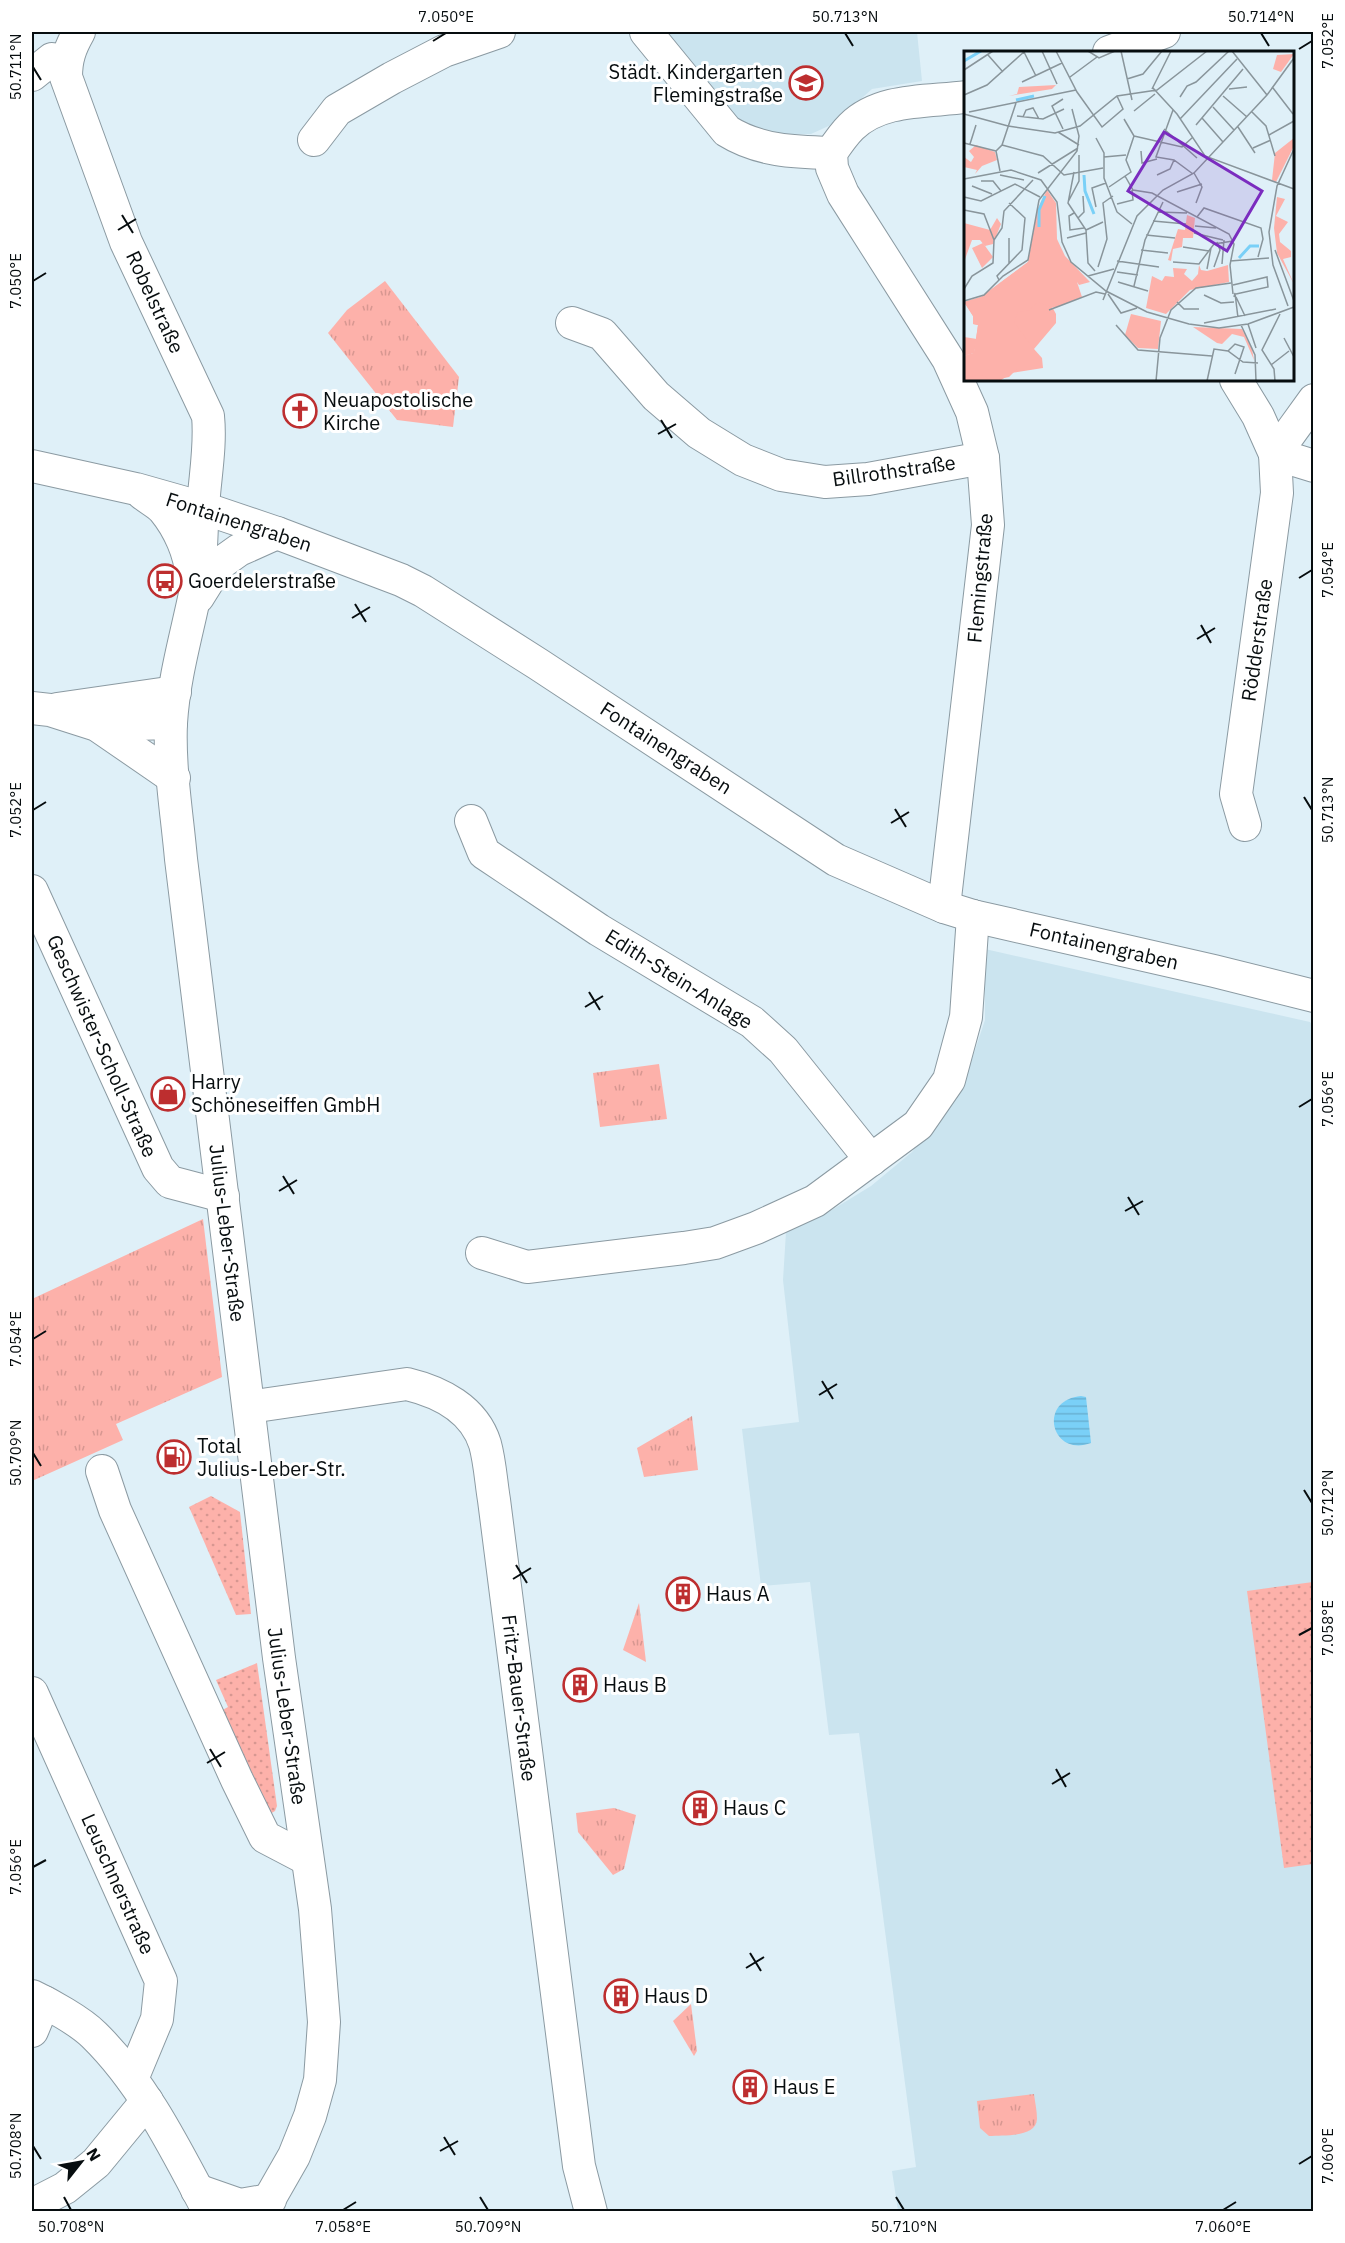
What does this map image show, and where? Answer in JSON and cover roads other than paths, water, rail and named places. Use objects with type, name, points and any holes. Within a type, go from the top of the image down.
[{"type":"street","points":[[32,75],[52,59],[66,61],[79,32]]},
{"type":"street","points":[[314,140],[337,110],[444,51],[499,32]]},
{"type":"street","points":[[646,32],[727,131],[739,139],[766,149],[831,153],[852,126],[871,112],[889,106],[964,98]]},
{"type":"street","name":"Robelstraße","points":[[66,61],[66,77],[126,242],[208,416],[210,436],[203,508]]},
{"type":"street","name":"Flemingstraße","points":[[831,153],[832,168],[843,194],[948,359],[972,412],[983,458],[988,525],[944,907]]},
{"type":"street","name":"Billrothstraße","points":[[572,323],[602,334],[656,396],[699,433],[742,460],[781,475],[825,482],[868,479],[983,458]]},
{"type":"street","points":[[1237,381],[1258,416],[1275,454],[1314,466]]},
{"type":"street","points":[[1275,454],[1314,400]]},
{"type":"street","name":"Rödderstraße","points":[[1245,825],[1236,794],[1277,493],[1275,454]]},
{"type":"street","name":"Fontainengraben","points":[[32,466],[136,489],[203,508],[373,568],[423,591],[836,860],[944,907],[973,916],[1314,996]]},
{"type":"street","name":"Julius-Leber-Straße","points":[[136,489],[163,509],[180,534],[191,568],[191,608]]},
{"type":"street","points":[[180,534],[184,525],[203,508]]},
{"type":"street","name":"Julius-Leber-Straße","points":[[203,508],[197,585],[175,692],[171,723],[174,778],[181,859],[279,1658],[315,1910],[324,2022],[320,2080],[310,2116],[294,2156],[266,2206]]},
{"type":"street","name":"Julius-Leber-Straße","points":[[191,608],[218,565],[239,550],[277,533]]},
{"type":"street","points":[[41,709],[175,692]]},
{"type":"street","points":[[41,709],[97,725],[171,723]]},
{"type":"street","points":[[97,725],[174,778]]},
{"type":"street","name":"Edith-Stein-Anlage","points":[[471,820],[484,853],[599,930],[752,1022],[783,1050],[871,1160]]},
{"type":"street","name":"Geschwister-Scholl-Straße","points":[[32,891],[158,1168],[170,1182],[222,1196]]},
{"type":"street","points":[[482,1253],[527,1268],[715,1243],[766,1225],[815,1201],[918,1125],[949,1080],[966,1017],[973,916]]},
{"type":"street","name":"Fritz-Bauer-Straße","points":[[249,1407],[407,1384],[430,1390],[464,1411],[476,1425],[485,1444],[579,2166],[591,2211]]},
{"type":"street","points":[[102,1470],[115,1510],[232,1770],[265,1837],[307,1858]]},
{"type":"street","name":"Leuschnerstraße","points":[[32,1693],[161,1981],[157,2019],[140,2090],[96,2163],[65,2188],[32,2205]]},
{"type":"street","points":[[32,2031],[38,1999],[93,2034],[140,2090],[203,2201],[266,2206]]},
{"type":"water","points":[[1086,1397],[1091,1443],[1077,1445],[1066,1443],[1059,1436],[1054,1417],[1058,1407],[1067,1400]]},
{"type":"place","name":"Städt. Kindergarten Flemingstraße","points":[[806,83]]},
{"type":"place","name":"Neuapostolische Kirche","points":[[300,411]]},
{"type":"place","name":"Goerdelerstraße","points":[[165,581]]},
{"type":"place","name":"Harry Schöneseiffen GmbH","points":[[168,1094]]},
{"type":"place","name":"Total Julius-Leber-Str.","points":[[174,1457]]},
{"type":"place","name":"Haus A","points":[[683,1594]]},
{"type":"place","name":"Haus B","points":[[580,1685]]},
{"type":"place","name":"Haus C","points":[[700,1808]]},
{"type":"place","name":"Haus D","points":[[621,1996]]},
{"type":"place","name":"Haus E","points":[[750,2087]]}]
